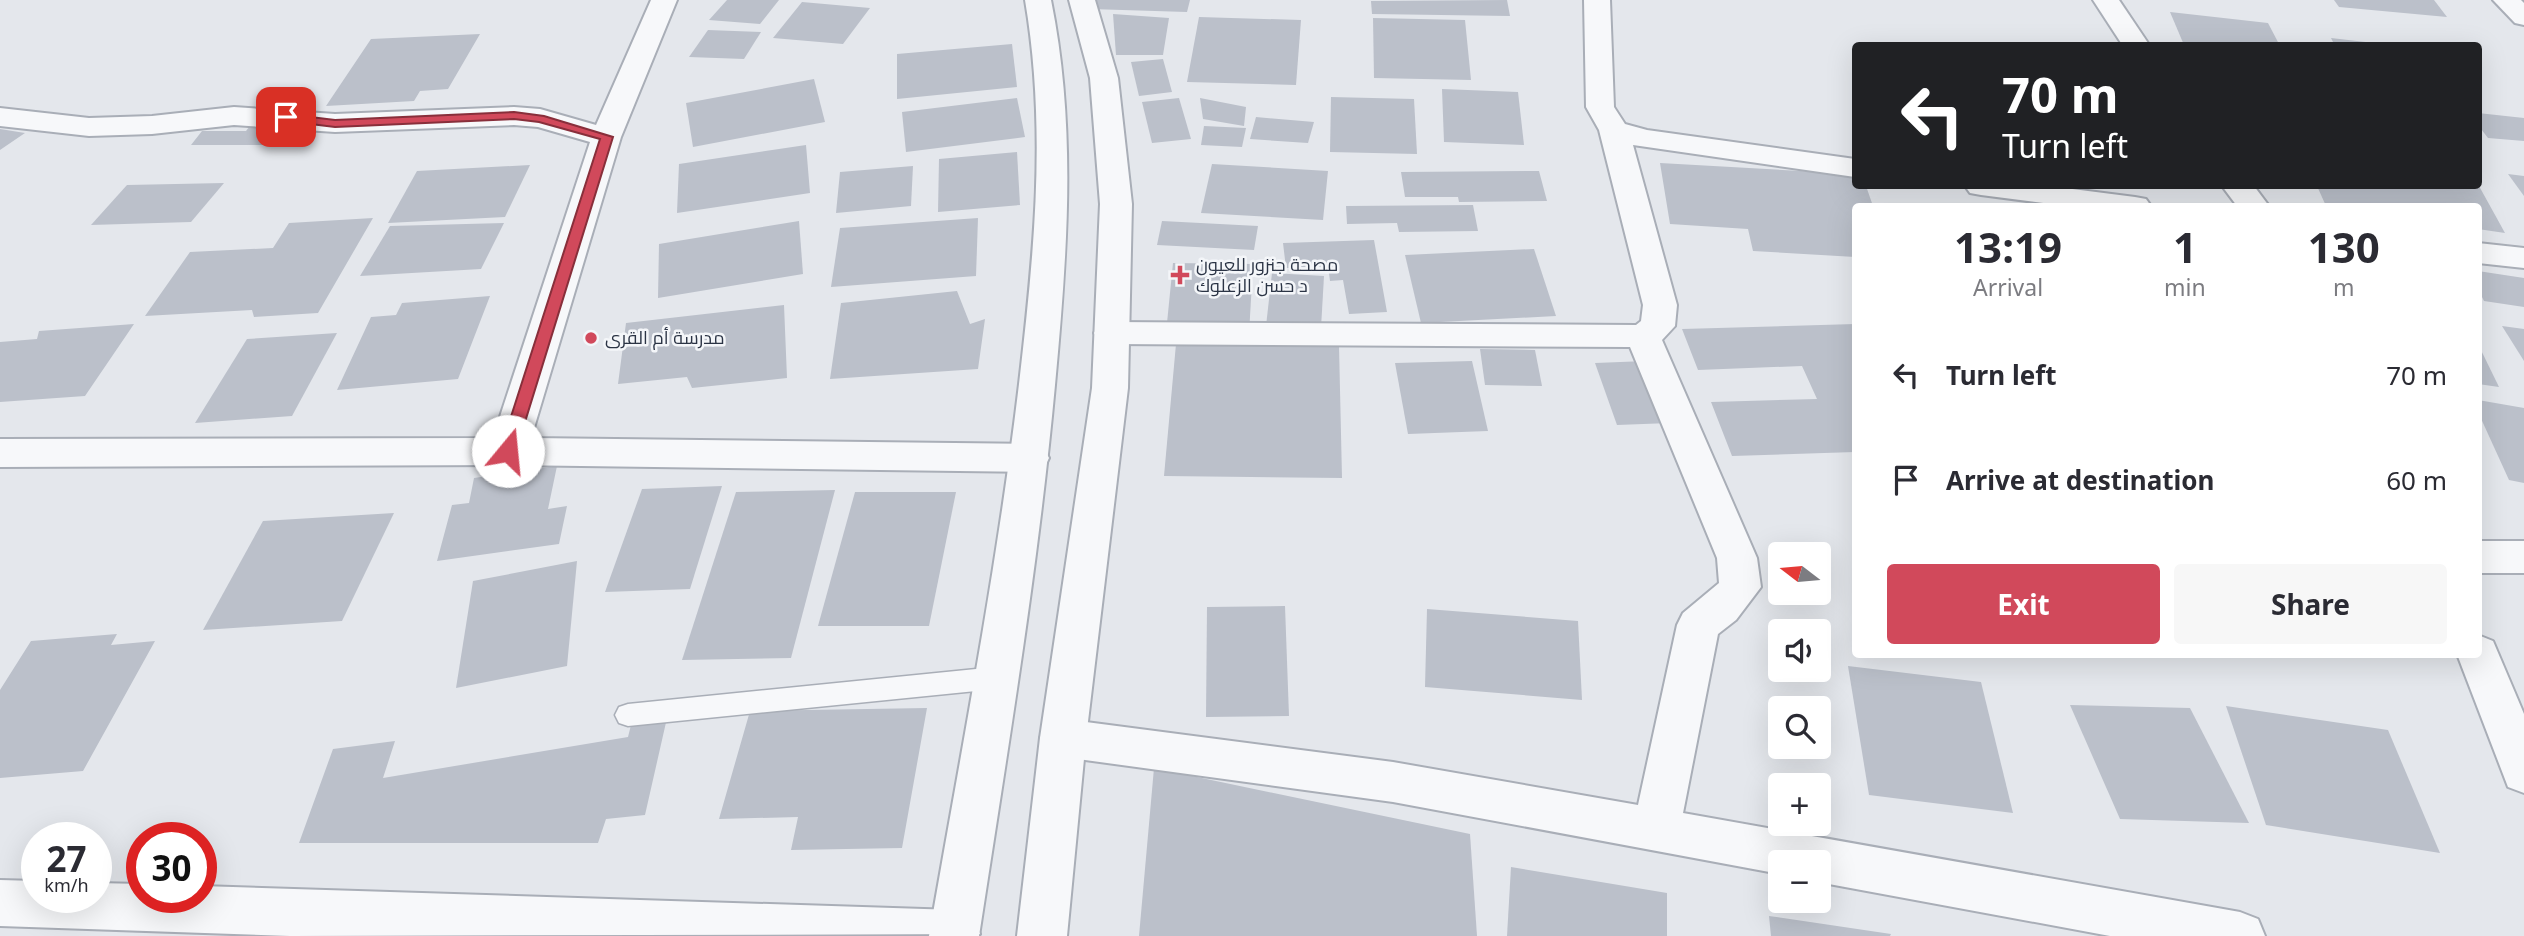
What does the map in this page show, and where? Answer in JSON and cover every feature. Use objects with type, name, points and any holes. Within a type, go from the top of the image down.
[{"type":"street","points":[[508,451],[606,137],[664,0]]},
{"type":"street","points":[[0,903],[955,935],[1030,458],[1055,197],[1054,103],[1047,41],[1038,0]]},
{"type":"street","points":[[1041,936],[1063,738],[1110,388],[1116,204],[1104,78],[1082,0]]},
{"type":"street","points":[[1111,333],[1643,336],[1658,326],[1660,305],[1614,130],[1600,107],[1597,0]]},
{"type":"street","points":[[2106,0],[2134,42]]},
{"type":"street","points":[[2506,0],[2524,18]]},
{"type":"street","points":[[0,117],[89,127],[152,125],[234,116],[267,116],[335,123],[514,116],[540,118],[606,137]]},
{"type":"street","points":[[1614,130],[1644,139],[1852,168]]},
{"type":"street","points":[[2004,189],[2112,203]]},
{"type":"street","points":[[2482,253],[2524,258]]},
{"type":"street","points":[[1643,336],[1737,558],[1740,587],[1721,608],[1698,625],[1656,831]]},
{"type":"street","points":[[0,453],[508,451],[1030,458]]},
{"type":"street","points":[[2482,556],[2524,557]]},
{"type":"street","points":[[2480,658],[2524,774]]},
{"type":"street","points":[[1063,738],[1393,782],[2240,936]]},
{"type":"lane","points":[[628,715],[996,678]]},
{"type":"building","points":[[727,0],[779,0],[760,24],[709,20]]},
{"type":"building","points":[[1093,0],[1190,0],[1187,12],[1090,9]]},
{"type":"building","points":[[1507,0],[1510,16],[1372,14],[1371,1]]},
{"type":"building","points":[[2334,0],[2434,0],[2447,17],[2339,7]]},
{"type":"building","points":[[802,2],[870,8],[843,44],[773,38]]},
{"type":"building","points":[[2170,12],[2268,23],[2278,42],[2183,42]]},
{"type":"building","points":[[1113,14],[1169,18],[1163,55],[1116,55]]},
{"type":"building","points":[[1199,17],[1301,20],[1296,85],[1187,82]]},
{"type":"building","points":[[1373,18],[1465,20],[1471,80],[1374,78]]},
{"type":"building","points":[[708,30],[761,32],[744,59],[689,57]]},
{"type":"building","points":[[480,34],[448,89],[420,91],[414,101],[326,106],[371,39]]},
{"type":"building","points":[[2331,38],[2366,42],[2333,42]]},
{"type":"building","points":[[1012,44],[1017,87],[897,99],[897,54]]},
{"type":"building","points":[[1163,59],[1172,92],[1139,96],[1131,62]]},
{"type":"building","points":[[814,79],[825,122],[693,147],[686,103]]},
{"type":"building","points":[[1442,89],[1518,92],[1524,145],[1444,142]]},
{"type":"building","points":[[1331,97],[1414,99],[1417,154],[1330,152]]},
{"type":"building","points":[[1017,98],[1025,137],[906,152],[902,112]]},
{"type":"building","points":[[1179,98],[1191,139],[1152,143],[1142,102]]},
{"type":"building","points":[[1200,98],[1246,107],[1244,126],[1203,119]]},
{"type":"building","points":[[2482,113],[2524,118],[2524,141],[2488,138],[2482,130]]},
{"type":"building","points":[[1256,117],[1314,122],[1308,143],[1250,139]]},
{"type":"building","points":[[253,122],[302,122],[295,131],[282,131],[271,145],[191,145],[202,131],[246,131]]},
{"type":"building","points":[[1204,126],[1246,128],[1242,147],[1201,145]]},
{"type":"building","points":[[0,129],[25,133],[0,150]]},
{"type":"building","points":[[806,145],[810,193],[677,213],[679,164]]},
{"type":"building","points":[[1017,152],[1020,205],[938,212],[939,159]]},
{"type":"building","points":[[1660,163],[1852,174],[1852,189],[1867,189],[1872,203],[1852,203],[1852,257],[1753,251],[1748,229],[1670,224]]},
{"type":"building","points":[[1212,164],[1328,171],[1323,220],[1201,213]]},
{"type":"building","points":[[530,165],[505,217],[388,223],[417,171]]},
{"type":"building","points":[[913,166],[911,206],[836,213],[840,172]]},
{"type":"building","points":[[1539,171],[1547,201],[1459,202],[1458,197],[1405,197],[1401,172]]},
{"type":"building","points":[[2508,174],[2524,176],[2524,196]]},
{"type":"building","points":[[224,183],[191,222],[91,225],[127,185]]},
{"type":"building","points":[[2318,189],[2481,189],[2505,233],[2482,230],[2482,203],[2325,203]]},
{"type":"building","points":[[1473,205],[1478,231],[1399,232],[1397,223],[1347,224],[1346,206]]},
{"type":"building","points":[[373,218],[318,313],[254,317],[252,310],[145,316],[190,252],[273,248],[289,223]]},
{"type":"building","points":[[978,218],[976,276],[831,287],[840,228]]},
{"type":"building","points":[[799,221],[803,274],[658,298],[659,244]]},
{"type":"building","points":[[1162,221],[1258,226],[1254,250],[1157,245]]},
{"type":"building","points":[[504,223],[481,269],[360,276],[390,226]]},
{"type":"building","points":[[1374,240],[1387,312],[1349,314],[1343,280],[1330,281],[1328,266],[1286,268],[1283,243]]},
{"type":"building","points":[[1534,249],[1556,316],[1421,323],[1405,255]]},
{"type":"building","points":[[1173,263],[1253,264],[1249,334],[1166,333]]},
{"type":"building","points":[[2482,272],[2524,278],[2524,307],[2484,301]]},
{"type":"building","points":[[1272,273],[1324,276],[1321,328],[1266,326]]},
{"type":"building","points":[[957,291],[970,324],[985,319],[978,369],[830,379],[841,303]]},
{"type":"building","points":[[490,296],[458,379],[337,390],[371,317],[396,315],[402,303]]},
{"type":"building","points":[[784,305],[787,378],[692,388],[687,377],[618,384],[626,323]]},
{"type":"building","points":[[134,324],[85,396],[0,402],[0,342],[37,339],[39,331]]},
{"type":"building","points":[[1852,324],[1852,452],[1732,456],[1711,402],[1817,399],[1802,366],[1698,370],[1682,329]]},
{"type":"building","points":[[2502,326],[2524,329],[2524,361]]},
{"type":"building","points":[[337,333],[292,416],[195,423],[247,339]]},
{"type":"building","points":[[1176,344],[1339,346],[1342,478],[1164,476]]},
{"type":"building","points":[[1480,349],[1535,350],[1542,386],[1485,385]]},
{"type":"building","points":[[2482,352],[2499,387],[2482,385]]},
{"type":"building","points":[[1472,361],[1488,431],[1408,434],[1395,363]]},
{"type":"building","points":[[1646,361],[1670,423],[1617,425],[1595,363]]},
{"type":"building","points":[[2482,401],[2524,408],[2524,483],[2509,480],[2482,421]]},
{"type":"building","points":[[557,466],[548,509],[567,506],[559,544],[437,561],[452,505],[469,503],[474,478]]},
{"type":"building","points":[[722,486],[690,589],[605,592],[642,489]]},
{"type":"building","points":[[835,490],[791,658],[682,660],[736,492]]},
{"type":"building","points":[[855,492],[956,492],[929,626],[818,626]]},
{"type":"building","points":[[394,513],[342,621],[203,630],[263,521]]},
{"type":"building","points":[[577,561],[567,666],[456,688],[473,581]]},
{"type":"building","points":[[1285,606],[1289,716],[1206,717],[1207,607]]},
{"type":"building","points":[[1427,609],[1578,621],[1582,700],[1425,687]]},
{"type":"building","points":[[117,634],[111,645],[155,641],[83,771],[0,778],[0,690],[31,641]]},
{"type":"building","points":[[1848,666],[1981,682],[2013,813],[1869,795]]},
{"type":"building","points":[[2070,705],[2190,708],[2249,823],[2120,819]]},
{"type":"building","points":[[2226,706],[2388,730],[2440,853],[2266,825]]},
{"type":"building","points":[[927,708],[902,848],[791,850],[798,817],[719,819],[750,711]]},
{"type":"building","points":[[667,718],[645,815],[606,819],[598,843],[299,843],[333,749],[395,741],[383,778],[628,737],[632,721]]},
{"type":"building","points":[[1154,768],[1470,834],[1477,936],[1139,936]]},
{"type":"building","points":[[1511,867],[1667,893],[1667,936],[1507,936]]},
{"type":"building","points":[[1769,916],[1891,934],[1771,936]]},
{"type":"place","name":"مصحة جنزور للعيون د حسن الزعلوك","points":[[1180,275]]},
{"type":"place","name":"مدرسة أم القرى","points":[[591,338]]},
{"type":"route","points":[[286,117],[335,123],[476,115],[514,116],[540,118],[606,137],[508,451]]}]
